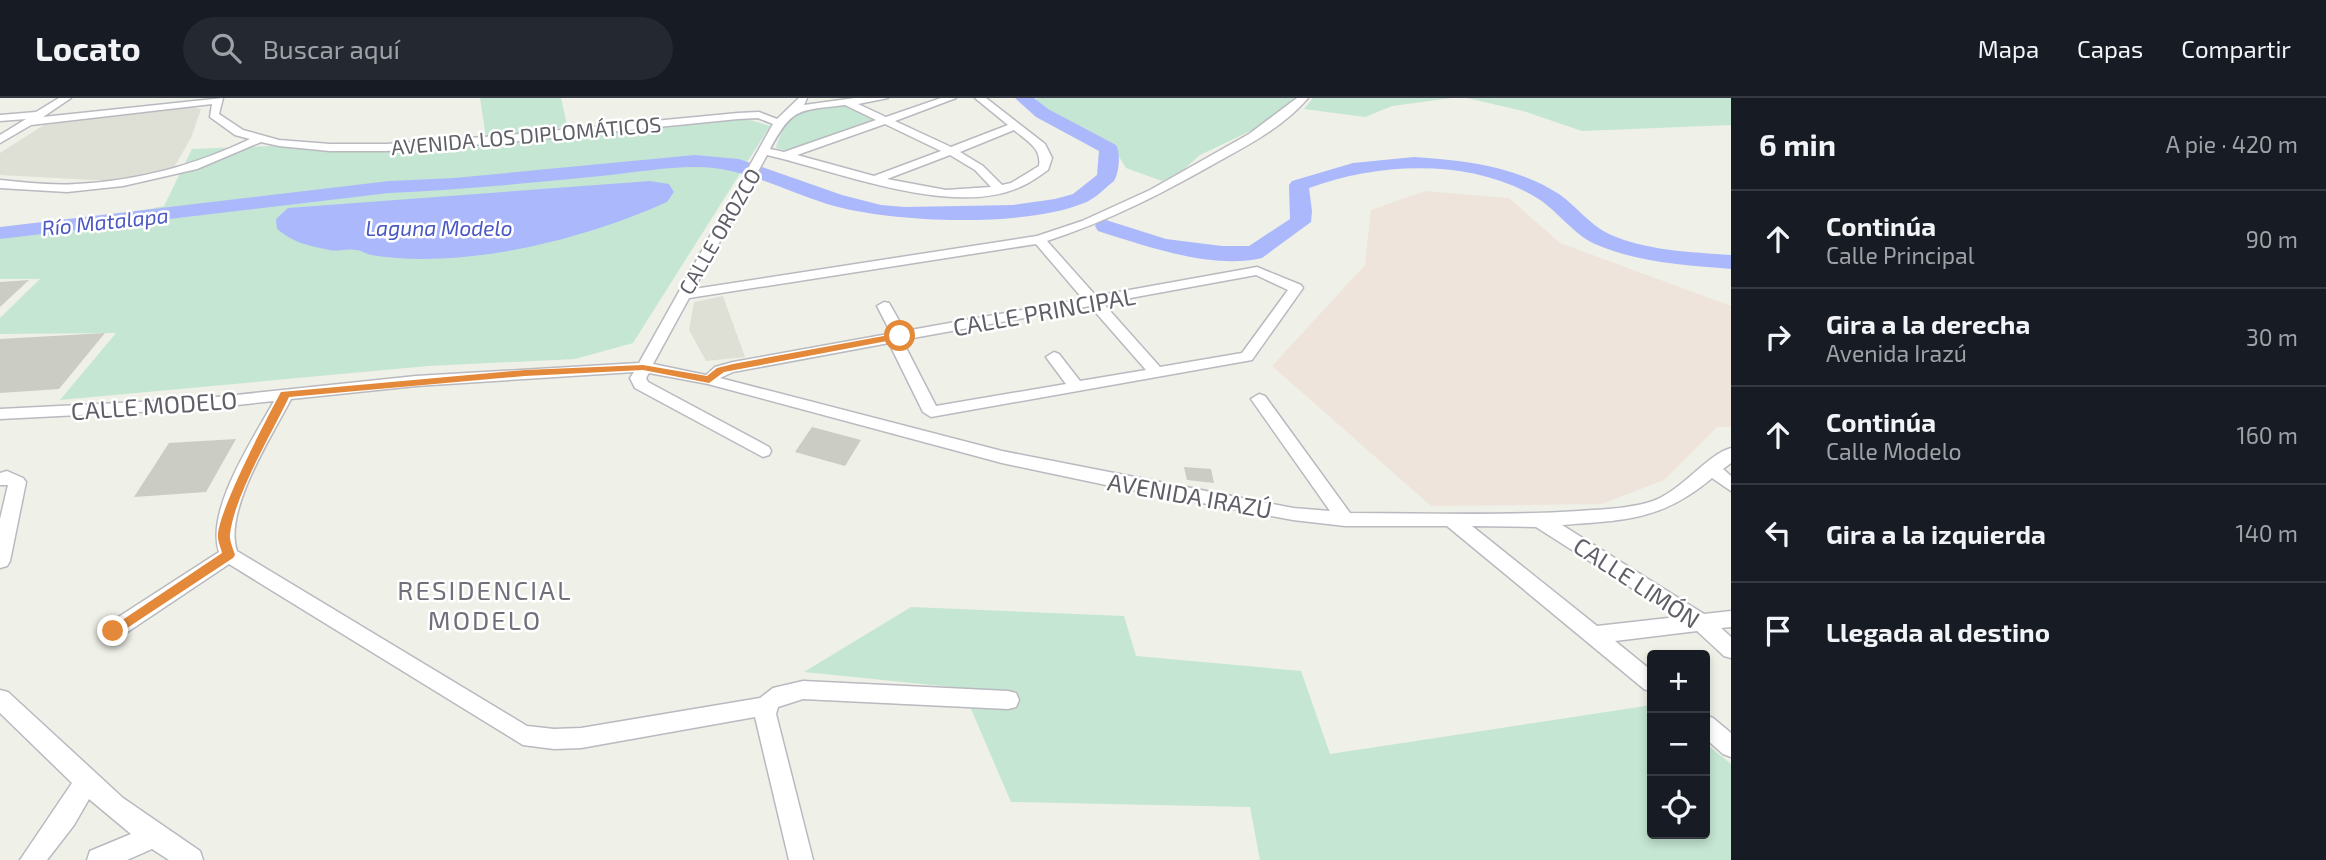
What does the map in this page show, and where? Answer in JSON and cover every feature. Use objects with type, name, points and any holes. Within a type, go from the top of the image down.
[{"type":"street","points":[[0,140],[66,98]]},
{"type":"street","points":[[794,109],[883,98]]},
{"type":"street","points":[[787,155],[951,98]]},
{"type":"street","points":[[762,155],[787,155],[934,193],[971,193],[1018,185],[1044,168],[1046,158],[1041,146],[980,98]]},
{"type":"street","points":[[682,295],[1040,240],[1079,229],[1190,173],[1285,117],[1303,98]]},
{"type":"street","points":[[29,122],[218,99]]},
{"type":"street","name":"AVENIDA LOS DIPLOMÁTICOS","points":[[218,99],[214,116],[220,124],[232,131],[258,139],[361,148],[427,147],[738,116],[806,99]]},
{"type":"street","name":"CALLE OROZCO","points":[[643,368],[779,123],[806,99]]},
{"type":"street","points":[[846,102],[979,168],[999,189]]},
{"type":"street","points":[[0,118],[39,114]]},
{"type":"street","name":"AVENIDA LOS DIPLOMÁTICOS","points":[[738,116],[767,117],[779,123]]},
{"type":"street","points":[[878,179],[1016,126]]},
{"type":"street","points":[[0,184],[75,188],[153,177],[233,153],[258,139]]},
{"type":"street","points":[[1040,240],[1156,372]]},
{"type":"street","name":"CALLE PRINCIPAL","points":[[709,380],[720,370],[733,367],[1256,271],[1296,288],[1247,356],[1156,372]]},
{"type":"street","points":[[884,306],[931,412],[1156,372]]},
{"type":"street","points":[[1054,357],[1076,386]]},
{"type":"street","points":[[643,368],[638,378],[641,385],[763,451]]},
{"type":"street","name":"AVENIDA IRAZÚ","points":[[643,368],[709,380],[1002,457],[1235,503],[1345,519],[1540,520],[1632,513],[1660,505],[1683,493],[1731,454]]},
{"type":"street","name":"CALLE MODELO","points":[[0,414],[198,404],[525,373],[643,368]]},
{"type":"street","points":[[285,395],[238,491],[223,536],[229,555],[523,735],[554,739],[581,738],[766,706]]},
{"type":"street","points":[[1259,399],[1345,519]]},
{"type":"street","points":[[1711,468],[1731,485]]},
{"type":"street","points":[[0,479],[7,477],[17,482],[0,561]]},
{"type":"street","points":[[1452,520],[1647,679]]},
{"type":"street","name":"CALLE LIMÓN","points":[[1540,520],[1702,623],[1731,650]]},
{"type":"street","points":[[113,631],[229,555]]},
{"type":"street","points":[[1594,635],[1731,619]]},
{"type":"street","points":[[801,860],[765,714],[769,701],[780,694],[803,690],[1008,700]]},
{"type":"street","points":[[0,699],[85,783],[151,837],[191,860]]},
{"type":"street","points":[[1710,729],[1731,747]]},
{"type":"street","points":[[32,860],[65,817],[85,783]]},
{"type":"street","points":[[99,860],[151,837]]},
{"type":"shaded area","points":[[190,107],[201,109],[191,138],[173,169],[112,181],[0,175],[0,153],[44,125]]},
{"type":"shaded area","points":[[1425,191],[1509,198],[1560,243],[1731,306],[1731,427],[1717,427],[1664,480],[1602,504],[1431,506],[1272,366],[1365,265],[1371,210]]},
{"type":"shaded area","points":[[723,296],[745,357],[706,361],[689,330],[694,302]]},
{"type":"green space","points":[[480,98],[561,98],[567,125],[555,129],[486,137]]},
{"type":"green space","points":[[1037,98],[1294,98],[1269,122],[1200,155],[1182,171],[1162,181],[1126,168],[1115,150],[1082,129],[1047,112],[1034,102]]},
{"type":"green space","points":[[1313,98],[1452,98],[1392,106],[1365,117],[1304,109]]},
{"type":"green space","points":[[1467,98],[1731,98],[1731,125],[1582,131],[1523,111]]},
{"type":"green space","points":[[844,105],[876,121],[787,151],[776,148],[787,124],[800,112]]},
{"type":"green space","points":[[747,119],[770,126],[633,343],[575,359],[428,366],[60,400],[116,333],[0,334],[0,318],[40,279],[0,279],[0,239],[164,206],[192,149],[271,146],[369,152],[427,151]]},
{"type":"green space","points":[[911,607],[1124,616],[1136,656],[1301,671],[1330,754],[1647,706],[1647,839],[1710,839],[1710,747],[1731,764],[1731,860],[1260,860],[1250,807],[1011,802],[962,688],[804,672]]},
{"type":"water","name":"Laguna Modelo","points":[[650,181],[669,184],[674,192],[667,202],[634,216],[561,239],[483,255],[407,259],[371,255],[302,243],[277,229],[276,219],[288,208]]},
{"type":"building","points":[[29,280],[0,307],[0,282]]},
{"type":"building","points":[[105,333],[59,389],[0,393],[0,339]]},
{"type":"building","points":[[812,427],[861,440],[845,466],[795,452]]},
{"type":"building","points":[[236,439],[206,492],[134,497],[169,443]]},
{"type":"building","points":[[1184,467],[1211,469],[1214,483],[1187,480]]},
{"type":"waterway","name":"Río Matalapa","points":[[0,233],[389,187],[454,184],[695,161],[739,165],[835,200],[881,211],[1013,211],[1058,205],[1080,198],[1107,177],[1109,149],[1042,113],[1024,98]]},
{"type":"waterway","points":[[1106,226],[1163,245],[1222,253],[1254,253],[1300,222],[1302,211],[1299,185],[1325,175],[1353,169],[1414,163],[1474,169],[1502,175],[1528,185],[1571,213],[1593,234],[1631,249],[1664,256],[1731,262]]},
{"type":"district","name":"RESIDENCIAL MODELO","points":[[485,604]]},
{"type":"route","points":[[113,631],[229,555],[223,536],[238,491],[285,395],[525,373],[643,368],[709,380],[720,370],[733,367],[900,336]]}]
